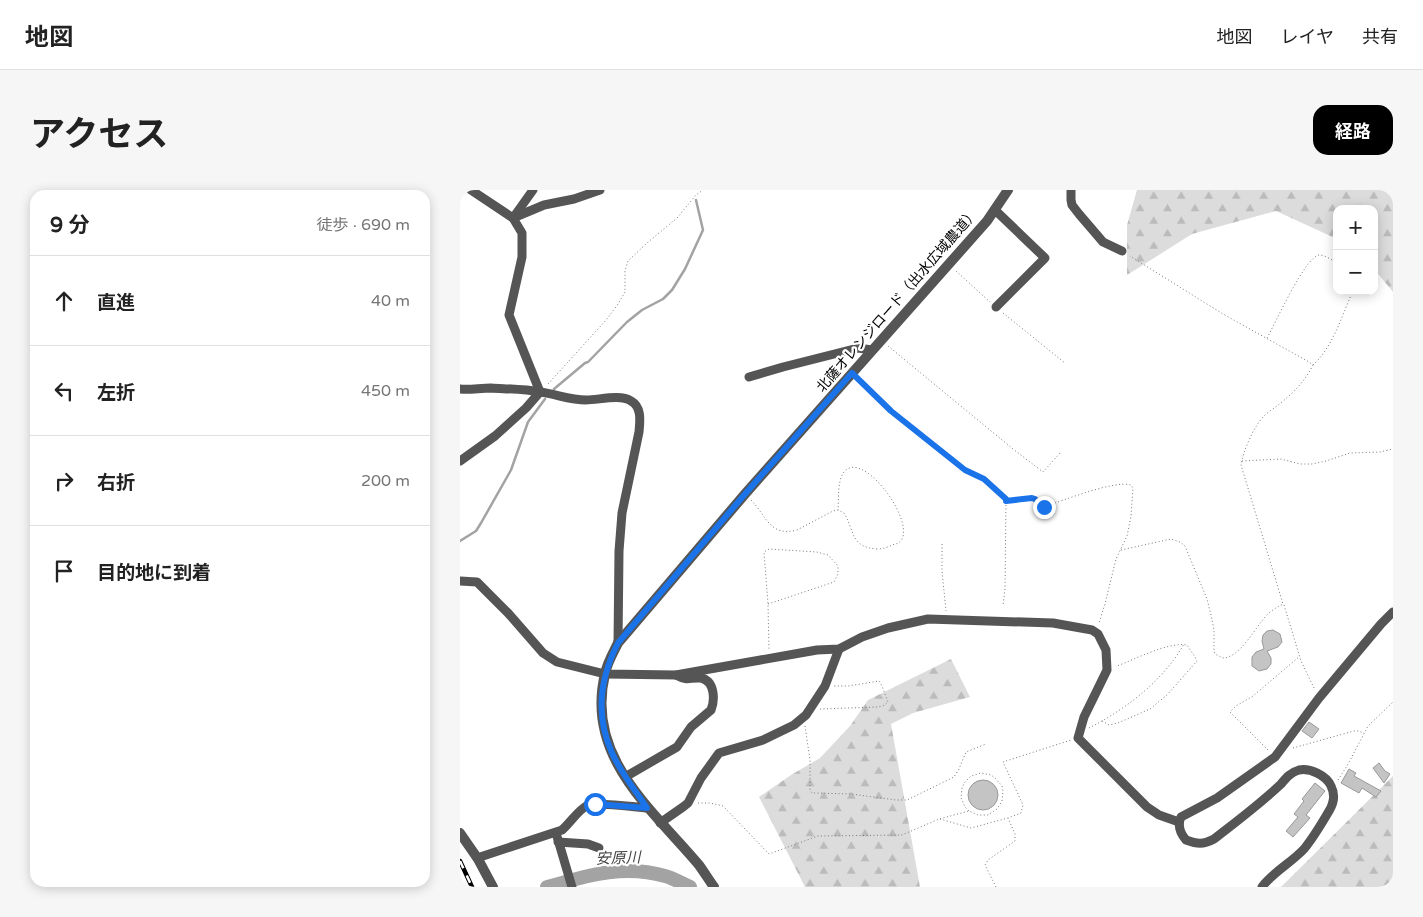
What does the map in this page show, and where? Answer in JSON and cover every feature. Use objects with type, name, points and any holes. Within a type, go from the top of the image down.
[{"type":"street","points":[[471,190],[513,218],[522,233],[522,257],[509,315],[540,392]]},
{"type":"street","points":[[513,218],[532,190]]},
{"type":"street","points":[[513,218],[544,205],[600,190]]},
{"type":"street","name":"北薩オレンジロード（出水広域農道）","points":[[714,887],[699,866],[647,808],[625,777],[612,754],[602,720],[605,674],[610,658],[618,643],[745,494],[995,210],[1008,190]]},
{"type":"street","points":[[1071,190],[1072,205],[1079,214],[1103,242],[1122,251]]},
{"type":"street","points":[[995,210],[1045,258],[996,307]]},
{"type":"street","points":[[749,377],[783,366],[858,348],[872,350]]},
{"type":"street","points":[[460,389],[489,388],[540,392],[584,400],[613,397],[626,398],[636,405],[640,419],[639,432],[622,513],[619,551],[618,643]]},
{"type":"street","points":[[460,461],[495,436],[526,408],[540,392]]},
{"type":"street","points":[[460,581],[477,582],[543,653],[557,662],[605,674],[676,675],[818,650],[838,649],[862,636],[928,619],[947,618],[1052,623],[1092,630],[1098,634],[1106,650],[1106,670],[1084,717],[1078,735],[1147,807],[1159,815],[1179,822]]},
{"type":"street","points":[[1262,887],[1271,876],[1304,849],[1333,804],[1334,795],[1332,787],[1323,776],[1306,770],[1298,770],[1291,773],[1264,800],[1214,839],[1206,843],[1198,844],[1186,840],[1180,832],[1179,822],[1181,817],[1217,798],[1278,753],[1319,698],[1393,612]]},
{"type":"street","points":[[660,823],[684,808],[701,778],[719,753],[762,740],[794,724],[809,712],[825,686],[838,649]]},
{"type":"street","points":[[625,777],[677,747],[684,739],[690,727],[712,710],[714,696],[709,683],[700,678],[684,679],[676,675]]},
{"type":"street","points":[[557,837],[578,813],[589,805],[647,808]]},
{"type":"street","points":[[460,835],[477,858],[493,887]]},
{"type":"street","points":[[557,837],[571,885]]},
{"type":"street","points":[[477,858],[557,837],[599,848]]},
{"type":"path","points":[[540,392],[607,319],[618,304],[626,292],[625,271],[628,261],[646,243],[677,218],[696,195],[703,190]]},
{"type":"path","points":[[1122,251],[1223,314],[1313,365]]},
{"type":"path","points":[[1267,339],[1309,262],[1318,255],[1333,261]]},
{"type":"path","points":[[948,264],[996,307],[1065,363]]},
{"type":"path","points":[[1319,698],[1300,656],[1249,496],[1241,461],[1264,416],[1298,388],[1327,348],[1351,295]]},
{"type":"path","points":[[881,340],[1043,472],[1061,452]]},
{"type":"path","points":[[852,373],[891,411],[965,470],[984,479],[1006,499],[1003,606]]},
{"type":"path","points":[[1241,461],[1282,459],[1300,464],[1312,464],[1350,453],[1380,452],[1393,449]]},
{"type":"path","points":[[745,494],[775,529],[780,531],[797,530],[838,510],[844,512],[853,536],[860,544],[882,549],[901,540],[903,532],[900,518],[886,490],[879,482],[858,468],[844,471],[841,477],[838,510]]},
{"type":"path","points":[[1006,501],[1032,498],[1044,507],[1103,488],[1123,484],[1131,485],[1133,497],[1127,536],[1116,559],[1096,632]]},
{"type":"path","points":[[1121,550],[1171,539],[1185,546],[1212,615],[1215,654],[1223,658],[1231,657],[1266,616],[1283,604]]},
{"type":"path","points":[[942,544],[942,571],[947,618]]},
{"type":"path","points":[[768,604],[834,582],[838,574],[838,566],[828,555],[818,552],[767,549],[763,553],[768,604],[769,658]]},
{"type":"path","points":[[1102,721],[1109,725],[1118,723],[1150,709],[1167,695],[1197,662],[1190,649],[1184,644],[1159,650],[1106,670]]},
{"type":"path","points":[[939,819],[971,828],[1021,813],[1023,805],[1003,762],[1078,735],[1102,721],[1160,678],[1172,664],[1184,644]]},
{"type":"path","points":[[1300,656],[1253,696],[1230,712],[1278,753],[1354,731],[1364,733]]},
{"type":"path","points":[[825,686],[848,686],[879,681],[888,702],[883,706],[877,707],[809,712],[805,726],[810,760],[810,790],[812,793],[851,794],[907,800],[954,777],[966,752],[986,744]]},
{"type":"path","points":[[1332,787],[1373,720],[1393,702]]},
{"type":"path","points":[[688,803],[710,803],[723,806],[769,854],[818,836],[902,835],[939,819],[969,811],[978,815],[988,815],[1000,805],[1003,796],[1002,786],[991,775],[981,773],[967,779],[962,788],[961,798],[969,811]]},
{"type":"path","points":[[996,887],[985,865],[988,860],[1015,841],[1015,834],[1008,818]]},
{"type":"green space","points":[[1137,190],[1393,190],[1393,292],[1378,274],[1378,205],[1333,205],[1333,237],[1276,211],[1192,234],[1127,275],[1127,225]]},
{"type":"green space","points":[[951,659],[970,697],[913,713],[891,724],[920,887],[805,887],[759,797],[820,758],[850,726],[868,700]]},
{"type":"green space","points":[[1393,776],[1393,887],[1281,887]]},
{"type":"building","points":[[1273,630],[1280,634],[1282,642],[1278,647],[1267,651],[1271,658],[1271,664],[1267,669],[1259,671],[1252,666],[1252,657],[1256,652],[1264,649],[1263,635],[1267,631]]},
{"type":"building","points":[[1309,722],[1319,729],[1312,738],[1302,731]]},
{"type":"building","points":[[1379,763],[1390,774],[1384,783],[1373,768]]},
{"type":"building","points":[[1349,769],[1356,773],[1354,776],[1381,791],[1376,797],[1362,788],[1359,793],[1341,783]]},
{"type":"building","points":[[983,780],[994,784],[998,795],[994,806],[983,810],[972,806],[968,795],[972,784]]},
{"type":"building","points":[[1315,783],[1325,791],[1306,815],[1310,818],[1293,837],[1286,831],[1298,817],[1294,814],[1304,801],[1302,799]]},
{"type":"waterway","points":[[554,389],[588,362],[627,322],[642,310],[663,299],[672,290],[685,269],[703,230],[696,200]]},
{"type":"waterway","points":[[460,541],[476,531],[481,523],[511,470],[528,422],[545,399]]},
{"type":"waterway","name":"安原川","points":[[547,887],[583,877],[627,871],[665,876],[690,887]]},
{"type":"railway","points":[[460,861],[472,887]]},
{"type":"route","points":[[595,804],[647,808],[625,777],[612,754],[602,720],[605,674],[610,658],[618,643],[745,494],[852,373],[891,411],[965,470],[984,479],[1006,501],[1032,498],[1044,507]]}]
